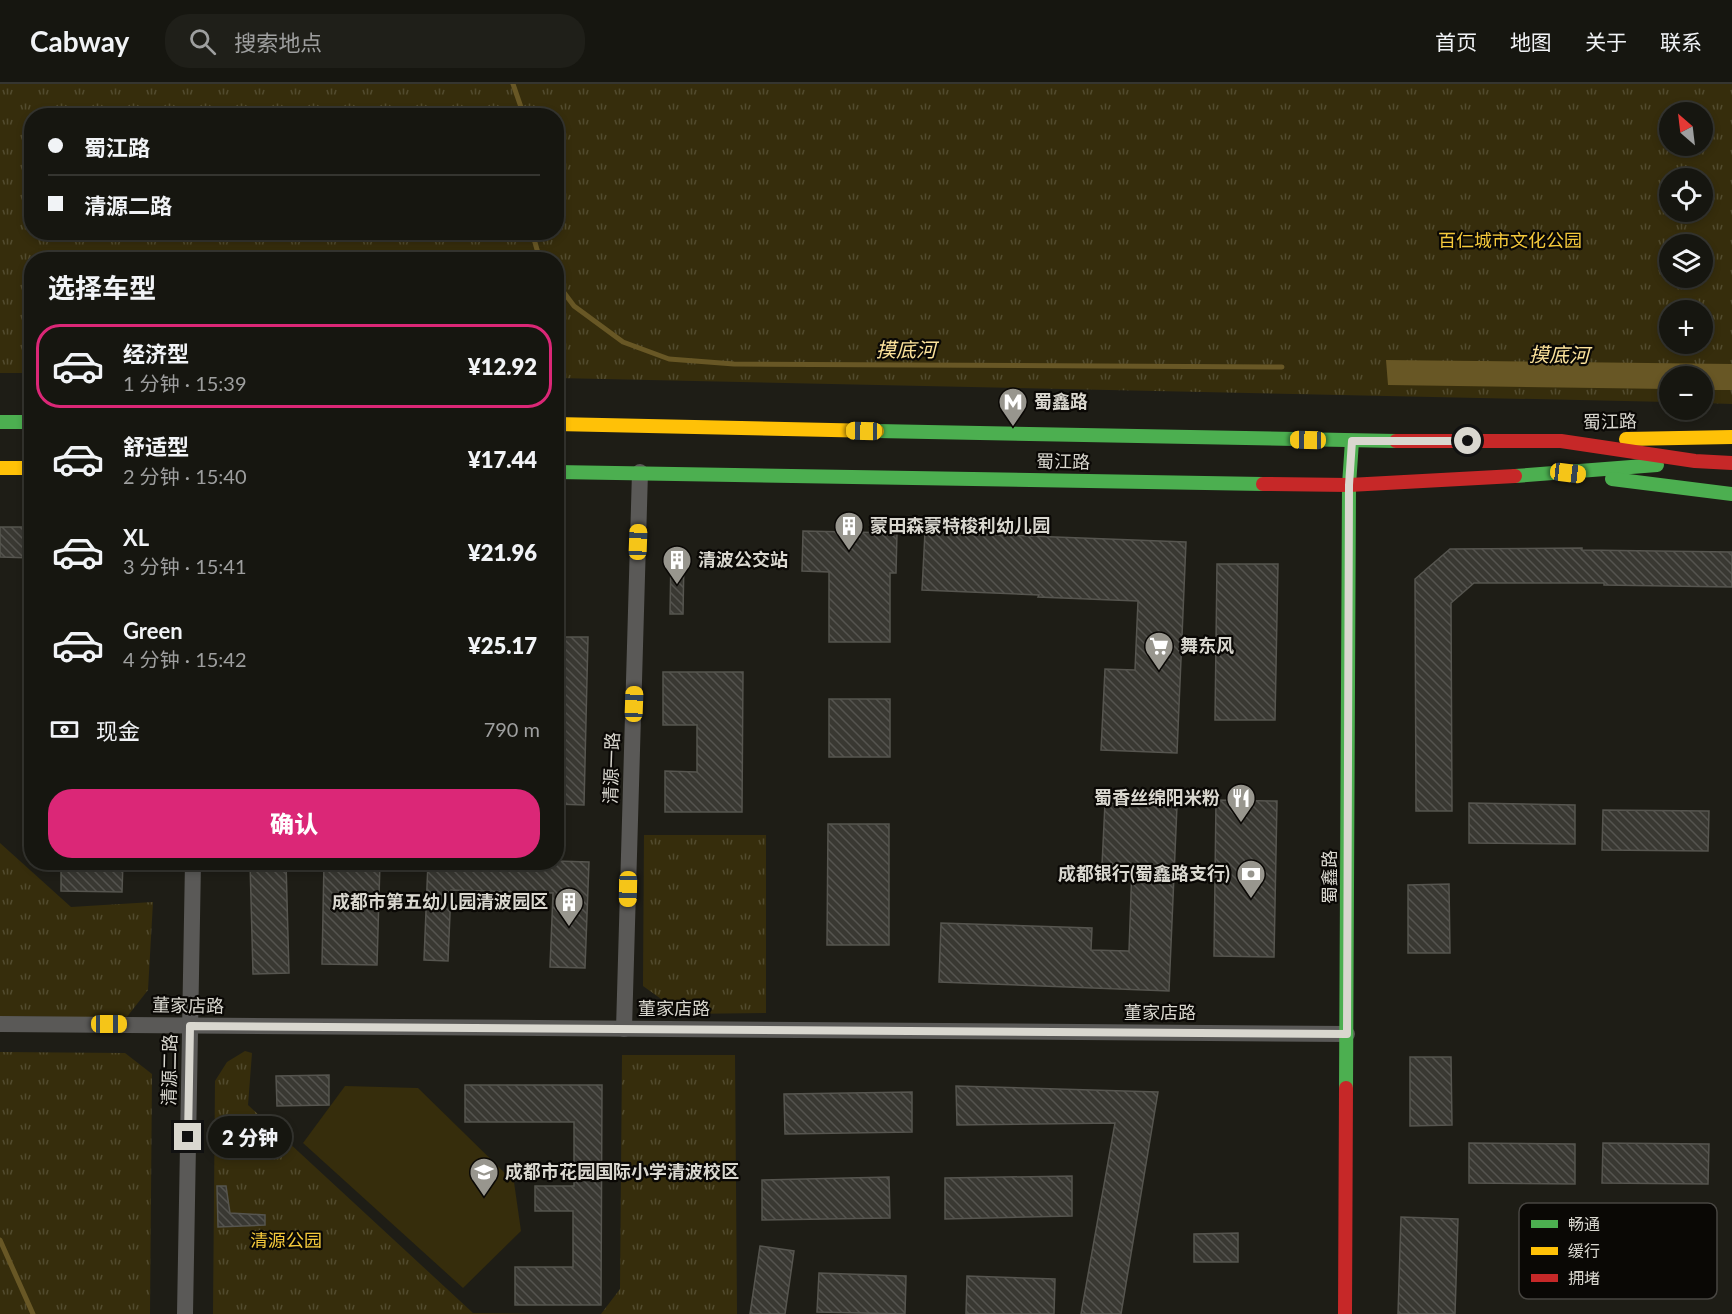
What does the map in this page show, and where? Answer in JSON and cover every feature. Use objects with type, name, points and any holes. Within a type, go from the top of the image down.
[{"type":"street","points":[[0,422],[24,422]]},
{"type":"street","name":"蜀江路","points":[[564,424],[1352,441],[1561,441],[1732,437]]},
{"type":"street","name":"蜀鑫路","points":[[1345,1314],[1349,485],[1352,441]]},
{"type":"street","name":"蜀江路","points":[[1561,441],[1695,461],[1732,463]]},
{"type":"street","name":"蜀江路","points":[[564,472],[1349,485],[1568,473],[1695,461]]},
{"type":"street","points":[[0,468],[24,468]]},
{"type":"street","name":"清源一路","points":[[624,1029],[640,472]]},
{"type":"street","name":"蜀江路","points":[[1568,473],[1732,494]]},
{"type":"street","name":"清源二路","points":[[185,1314],[193,870]]},
{"type":"street","name":"董家店路","points":[[0,1024],[1347,1034]]},
{"type":"green space","name":"百仁城市文化公园","points":[[0,84],[1732,84],[1732,404],[1713,403],[1713,366],[1659,366],[1659,402],[564,378],[564,252],[24,252],[24,373],[0,373]]},
{"type":"green space","points":[[644,835],[766,835],[766,1013],[682,1014],[643,986]]},
{"type":"green space","points":[[0,843],[24,865],[24,870],[30,870],[71,907],[153,902],[148,990],[126,1018],[0,1016]]},
{"type":"green space","name":"清源公园","points":[[245,1051],[252,1053],[248,1105],[473,1313],[541,1314],[213,1314],[215,1081],[227,1062]]},
{"type":"green space","points":[[0,1052],[125,1053],[152,1074],[150,1314],[0,1314]]},
{"type":"green space","points":[[622,1055],[735,1055],[737,1314],[601,1314],[620,1289]]},
{"type":"green space","points":[[345,1086],[418,1088],[514,1182],[521,1231],[463,1288],[303,1143]]},
{"type":"shaded area","points":[[1386,360],[1732,364],[1732,390],[1713,390],[1713,366],[1659,366],[1659,389],[1388,385]]},
{"type":"building","points":[[0,527],[24,527],[24,558],[0,557]]},
{"type":"building","points":[[803,531],[897,533],[896,573],[890,573],[890,642],[829,642],[829,572],[802,571]]},
{"type":"building","points":[[925,532],[1186,542],[1177,753],[1101,750],[1105,669],[1135,670],[1138,601],[922,590]]},
{"type":"building","points":[[1582,548],[1582,550],[1732,552],[1732,587],[1604,585],[1604,583],[1474,583],[1451,603],[1452,811],[1416,811],[1415,579],[1450,549]]},
{"type":"building","name":"清波公交站","points":[[671,557],[684,557],[683,614],[670,614]]},
{"type":"building","points":[[1217,564],[1278,564],[1275,720],[1215,720]]},
{"type":"building","points":[[564,637],[588,637],[584,805],[564,804]]},
{"type":"building","points":[[663,672],[743,672],[742,812],[665,812],[665,771],[697,772],[697,725],[663,725]]},
{"type":"building","points":[[829,699],[890,699],[890,757],[829,757]]},
{"type":"building","points":[[1216,800],[1277,801],[1274,957],[1214,956]]},
{"type":"building","points":[[1105,803],[1177,806],[1169,991],[939,982],[941,923],[1092,928],[1091,950],[1129,951],[1132,866],[1102,865]]},
{"type":"building","points":[[1469,803],[1575,805],[1575,844],[1469,843]]},
{"type":"building","points":[[1603,810],[1709,811],[1708,851],[1602,850]]},
{"type":"building","points":[[828,824],[889,824],[889,945],[827,945]]},
{"type":"building","name":"成都市第五幼儿园清波园区","points":[[564,861],[589,862],[585,968],[550,967],[553,893],[451,890],[448,961],[424,960],[428,870],[564,870]]},
{"type":"building","points":[[61,870],[123,870],[122,892],[61,891]]},
{"type":"building","points":[[250,870],[286,870],[289,973],[253,974]]},
{"type":"building","points":[[324,870],[380,870],[377,965],[322,964]]},
{"type":"building","points":[[1449,884],[1450,953],[1408,953],[1408,885]]},
{"type":"building","points":[[1410,1057],[1451,1057],[1452,1125],[1410,1126]]},
{"type":"building","points":[[329,1075],[329,1105],[277,1106],[276,1076]]},
{"type":"building","points":[[465,1085],[602,1085],[601,1305],[515,1305],[515,1267],[573,1267],[573,1211],[535,1211],[535,1186],[574,1186],[574,1122],[465,1122]]},
{"type":"building","points":[[956,1086],[1158,1092],[1121,1314],[1081,1314],[1115,1123],[957,1125]]},
{"type":"building","points":[[912,1092],[912,1132],[785,1134],[784,1094]]},
{"type":"building","points":[[1469,1143],[1575,1144],[1575,1184],[1469,1183]]},
{"type":"building","points":[[1603,1143],[1709,1144],[1708,1184],[1602,1183]]},
{"type":"building","points":[[1072,1176],[1072,1216],[945,1219],[945,1178]]},
{"type":"building","points":[[889,1177],[890,1218],[762,1220],[762,1180]]},
{"type":"building","points":[[217,1186],[226,1186],[230,1213],[265,1215],[265,1225],[218,1227]]},
{"type":"building","points":[[1401,1217],[1458,1219],[1455,1314],[1398,1314]]},
{"type":"building","points":[[1238,1233],[1238,1262],[1194,1262],[1194,1234]]},
{"type":"building","points":[[760,1246],[794,1251],[785,1314],[750,1314]]},
{"type":"building","points":[[819,1273],[906,1276],[905,1314],[817,1312]]},
{"type":"building","points":[[967,1276],[1055,1279],[1054,1314],[966,1314]]},
{"type":"waterway","name":"摸底河","points":[[513,84],[521,108]]},
{"type":"waterway","name":"摸底河","points":[[534,240],[538,252]]},
{"type":"waterway","name":"摸底河","points":[[564,293],[574,306],[623,342],[669,359],[734,364],[1282,367]]},
{"type":"waterway","points":[[0,1240],[33,1314]]},
{"type":"traffic: fast","points":[[0,422],[24,422]]},
{"type":"traffic: fast","points":[[877,431],[1396,441]]},
{"type":"traffic: fast","points":[[1346,1088],[1349,485],[1352,441]]},
{"type":"traffic: fast","points":[[1515,476],[1657,465]]},
{"type":"traffic: fast","points":[[564,472],[1263,484]]},
{"type":"traffic: fast","points":[[1612,479],[1732,494]]},
{"type":"traffic: slow","points":[[564,424],[877,431]]},
{"type":"traffic: slow","points":[[1626,439],[1732,437]]},
{"type":"traffic: slow","points":[[0,468],[24,468]]},
{"type":"traffic: jam","points":[[1396,441],[1561,441],[1695,461],[1732,463]]},
{"type":"traffic: jam","points":[[1263,484],[1349,485],[1515,476]]},
{"type":"traffic: jam","points":[[1345,1314],[1346,1088]]},
{"type":"place","name":"蜀鑫路","points":[[1013,428]]},
{"type":"place","name":"蒙田森蒙特梭利幼儿园","points":[[849,552]]},
{"type":"place","name":"清波公交站","points":[[677,586]]},
{"type":"place","name":"舞东风","points":[[1159,672]]},
{"type":"place","name":"蜀香丝绵阳米粉","points":[[1241,824]]},
{"type":"place","name":"成都银行(蜀鑫路支行)","points":[[1251,900]]},
{"type":"place","name":"成都市第五幼儿园清波园区","points":[[569,928]]},
{"type":"place","name":"成都市花园国际小学清波校区","points":[[484,1198]]},
{"type":"route","points":[[188,1137],[190,1026],[1347,1034],[1349,485],[1352,441],[1468,441]]}]
